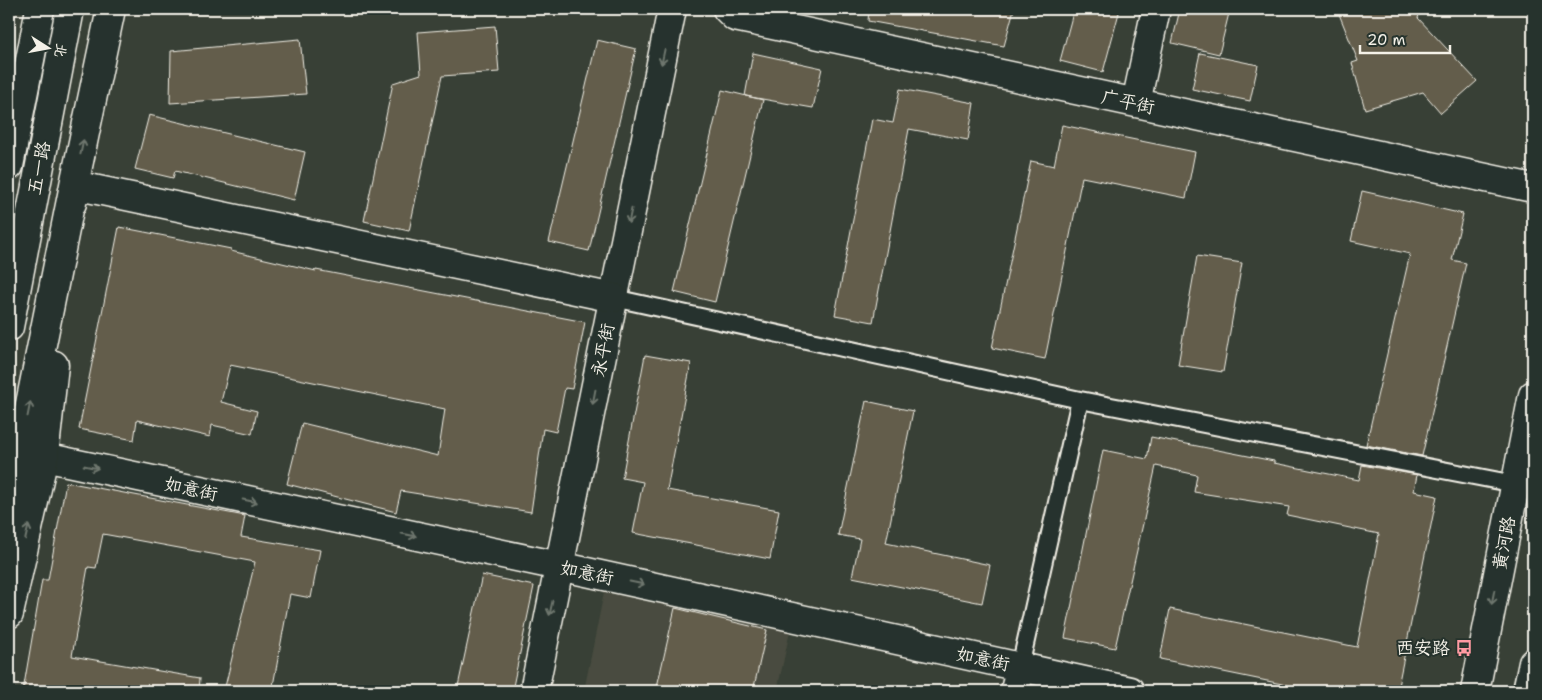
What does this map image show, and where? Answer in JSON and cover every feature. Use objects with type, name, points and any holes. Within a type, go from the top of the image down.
[{"type":"street","points":[[9,166],[40,9]]},
{"type":"street","name":"五一路","points":[[9,327],[70,9]]},
{"type":"street","points":[[9,508],[111,9]]},
{"type":"street","name":"永平街","points":[[534,691],[672,9]]},
{"type":"street","name":"广平街","points":[[727,9],[735,17],[1533,188]]},
{"type":"street","points":[[1136,103],[1156,9]]},
{"type":"street","points":[[74,186],[614,298]]},
{"type":"street","points":[[9,614],[44,457],[74,186]]},
{"type":"street","name":"黄河路","points":[[1475,691],[1524,486],[1533,395]]},
{"type":"street","name":"如意街","points":[[44,457],[559,566],[1017,679],[1130,691]]},
{"type":"street","points":[[1528,691],[1533,663]]},
{"type":"lane","points":[[614,298],[1080,400],[1524,486]]},
{"type":"lane","points":[[1017,679],[1080,400]]},
{"type":"shaded area","points":[[604,592],[790,631],[777,691],[584,691]]},
{"type":"building","points":[[869,9],[1014,9],[1004,46],[868,21]]},
{"type":"building","points":[[1074,9],[1120,9],[1103,72],[1060,61]]},
{"type":"building","points":[[1180,9],[1230,9],[1219,54],[1172,43]]},
{"type":"building","points":[[1337,9],[1421,9],[1418,18],[1477,81],[1441,113],[1423,92],[1365,109],[1352,63],[1358,61]]},
{"type":"building","points":[[495,26],[499,72],[442,76],[409,231],[364,221],[393,83],[421,74],[418,32]]},
{"type":"building","points":[[300,39],[306,94],[170,103],[171,51]]},
{"type":"building","points":[[597,40],[636,49],[589,251],[549,242]]},
{"type":"building","points":[[753,53],[822,68],[813,108],[745,96]]},
{"type":"building","points":[[1200,53],[1258,65],[1250,101],[1192,89]]},
{"type":"building","points":[[900,89],[974,103],[968,140],[909,129],[873,322],[835,315],[872,119],[893,123]]},
{"type":"building","points":[[722,90],[763,100],[715,302],[674,292]]},
{"type":"building","points":[[149,115],[305,152],[294,200],[175,171],[173,178],[135,169]]},
{"type":"building","points":[[1062,125],[1195,152],[1186,198],[1082,177],[1045,359],[992,348],[1031,161],[1054,166]]},
{"type":"building","points":[[1362,191],[1463,214],[1452,260],[1466,263],[1422,456],[1366,445],[1410,254],[1351,241]]},
{"type":"building","points":[[119,227],[231,249],[231,251],[316,271],[585,322],[572,389],[565,388],[556,432],[543,429],[531,512],[401,491],[396,512],[287,484],[302,423],[438,456],[445,409],[230,365],[221,402],[257,411],[252,434],[212,425],[210,437],[137,420],[134,440],[79,429]]},
{"type":"building","points":[[1197,256],[1242,263],[1223,372],[1178,365]]},
{"type":"building","points":[[645,355],[691,363],[667,490],[779,510],[770,559],[633,533],[643,482],[622,478]]},
{"type":"building","points":[[866,401],[913,411],[886,543],[990,565],[982,603],[852,577],[860,539],[838,535]]},
{"type":"building","points":[[1151,437],[1359,480],[1362,465],[1417,475],[1414,491],[1437,496],[1397,691],[1316,691],[1160,659],[1170,609],[1357,647],[1379,534],[1287,515],[1289,507],[1194,492],[1197,475],[1156,466],[1115,648],[1065,638],[1103,450],[1147,459]]},
{"type":"building","points":[[66,482],[245,516],[241,537],[320,550],[311,598],[290,594],[272,691],[224,691],[255,562],[103,534],[96,568],[88,567],[72,656],[200,678],[199,691],[23,691],[42,580],[48,580]]},
{"type":"building","points":[[482,575],[534,586],[512,691],[457,691]]},
{"type":"building","points":[[675,608],[767,630],[753,691],[656,691]]},
{"type":"place","name":"西安路","points":[[1464,648]]}]
